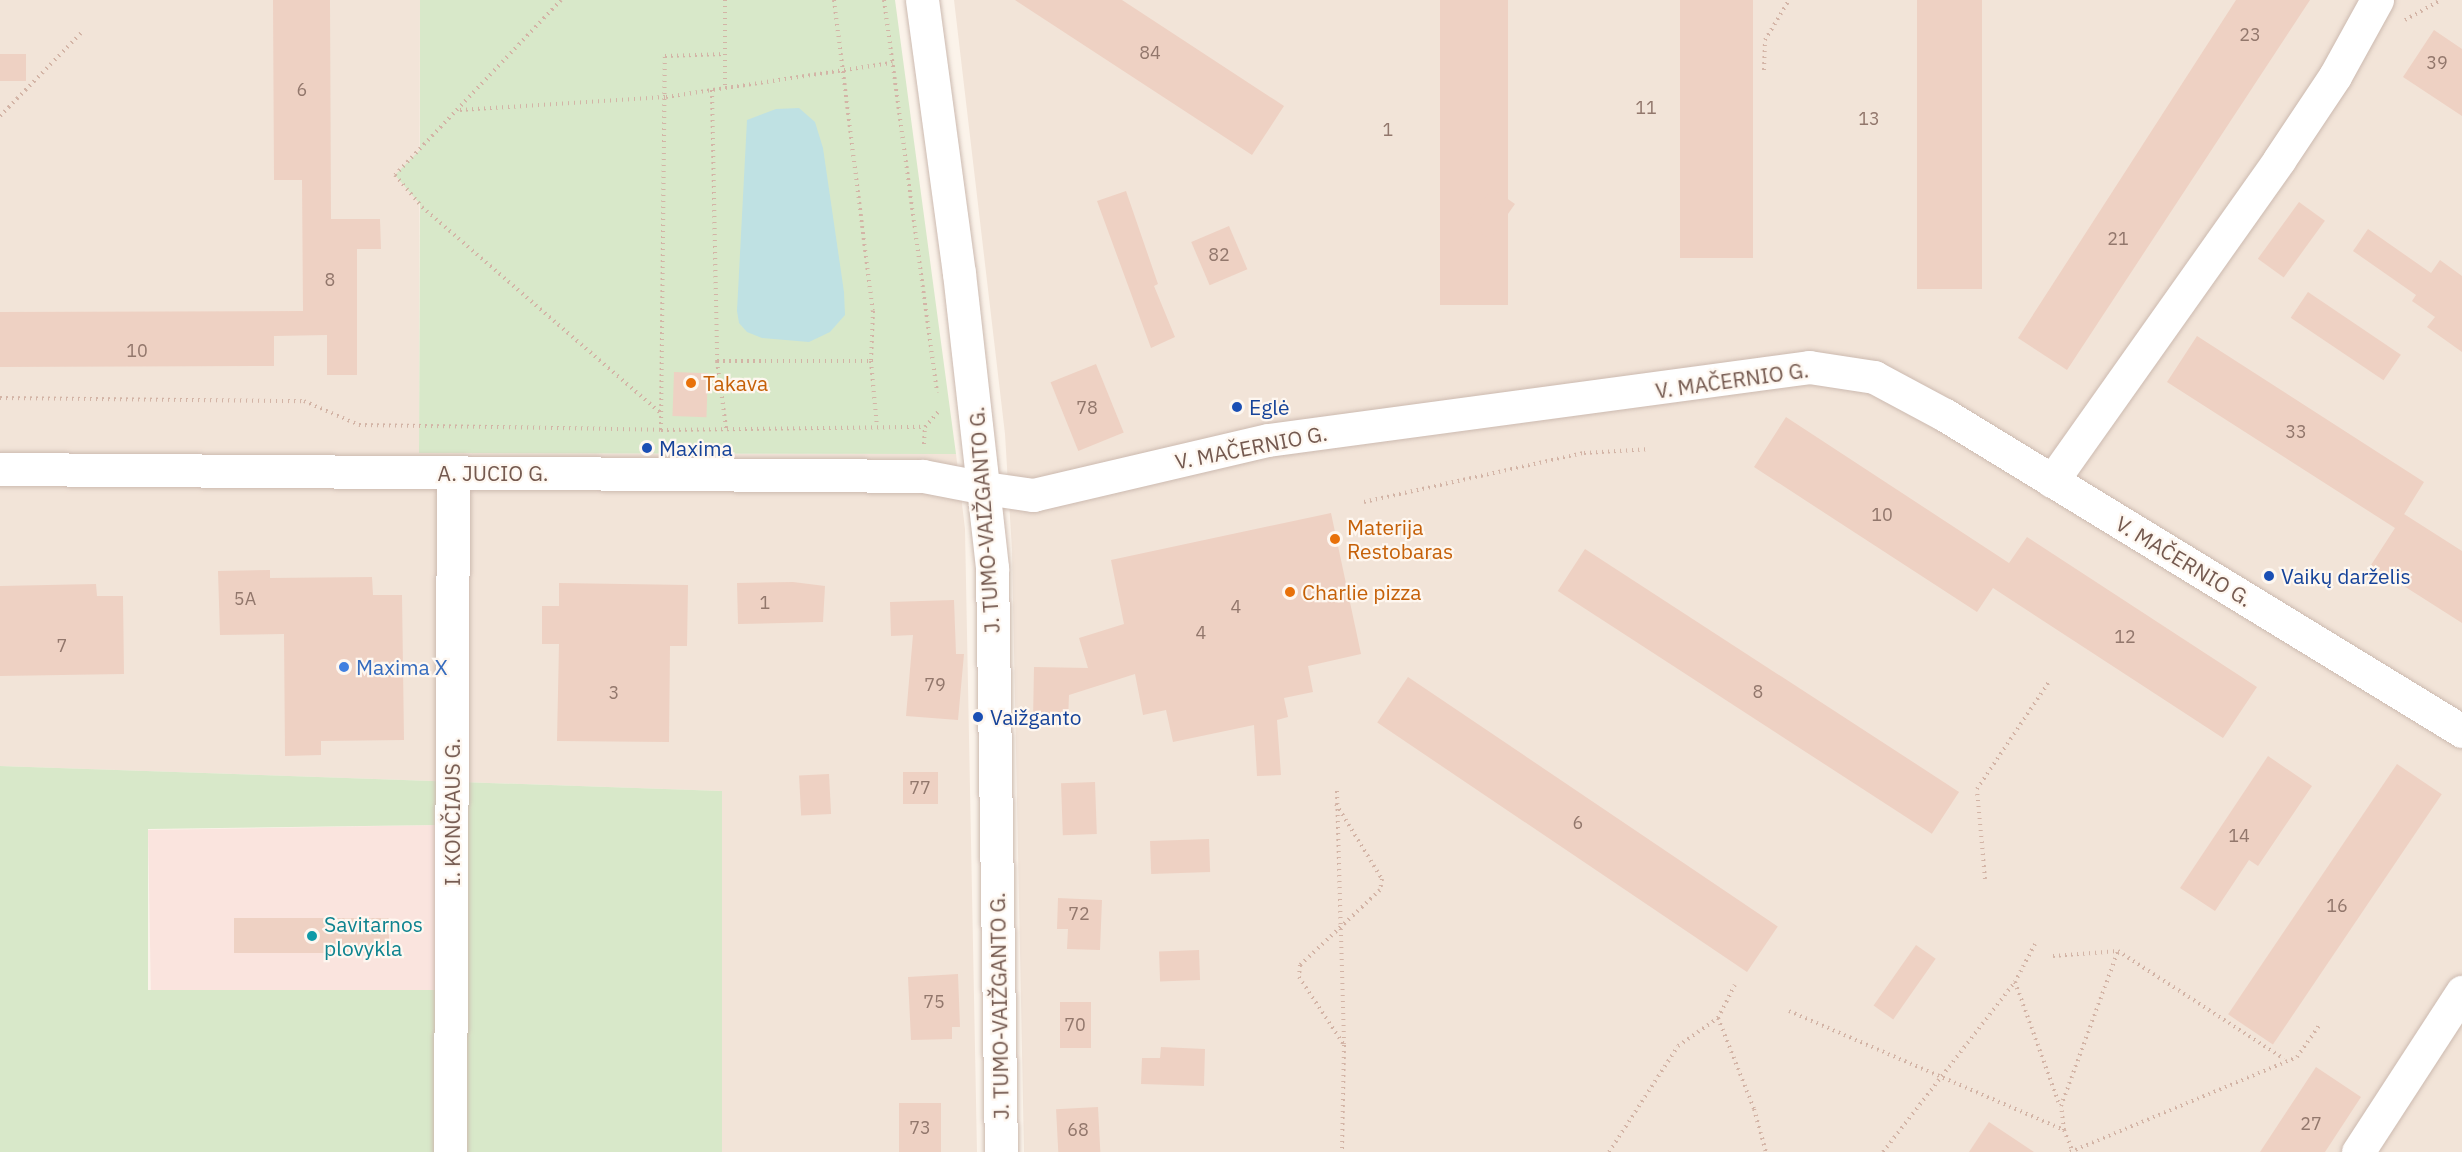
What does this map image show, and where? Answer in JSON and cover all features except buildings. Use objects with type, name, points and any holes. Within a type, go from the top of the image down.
[{"type":"street","name":"J. TUMO-VAIŽGANTO G.","points":[[922,0],[985,488],[992,580],[1001,1152]]},
{"type":"street","points":[[2052,481],[2285,151],[2335,76],[2377,0]]},
{"type":"street","name":"V. MAČERNIO G.","points":[[985,488],[1032,495],[1268,440],[1809,367],[1874,377],[1946,415],[2462,731]]},
{"type":"street","name":"A. JUCIO G.","points":[[0,470],[923,476],[985,488]]},
{"type":"street","name":"I. KONČIAUS G.","points":[[450,1152],[453,472]]},
{"type":"street","points":[[2358,1152],[2462,992]]},
{"type":"path","points":[[561,0],[395,175],[422,207],[661,413]]},
{"type":"path","points":[[725,0],[725,88]]},
{"type":"path","points":[[834,0],[873,311],[871,361],[877,427]]},
{"type":"path","points":[[0,398],[304,401],[359,425],[661,430],[925,427],[940,415],[884,0]]},
{"type":"path","points":[[1764,70],[1765,40],[1789,0]]},
{"type":"path","points":[[0,116],[83,32]]},
{"type":"path","points":[[661,430],[666,97],[664,56],[725,54]]},
{"type":"path","points":[[459,110],[666,97],[892,63]]},
{"type":"path","points":[[712,90],[717,361],[726,428]]},
{"type":"path","points":[[717,361],[871,361]]},
{"type":"path","points":[[1364,502],[1584,453],[1650,449]]},
{"type":"path","points":[[1985,879],[1977,789],[2049,682]]},
{"type":"path","points":[[1337,791],[1344,1045],[1342,1152]]},
{"type":"path","points":[[1336,804],[1382,879],[1380,890],[1300,965],[1299,977],[1344,1045]]},
{"type":"path","points":[[1882,1152],[2015,982],[2035,944]]},
{"type":"path","points":[[2061,1106],[2118,951]]},
{"type":"path","points":[[2053,956],[2118,951],[2284,1059]]},
{"type":"path","points":[[2015,982],[2061,1106],[2064,1130],[2072,1151],[2284,1059],[2297,1057],[2319,1025]]},
{"type":"path","points":[[1609,1152],[1678,1046],[1718,1018],[1735,986]]},
{"type":"path","points":[[1789,1011],[2064,1130]]},
{"type":"path","points":[[1718,1018],[1754,1109],[1766,1152]]},
{"type":"shaded area","points":[[0,0],[420,0],[419,453],[956,454],[965,529],[977,1152],[722,1152],[722,791],[0,766]]},
{"type":"shaded area","points":[[954,0],[2462,0],[2462,1152],[1024,1152],[1012,550],[1005,434]]},
{"type":"shaded area","points":[[437,825],[440,990],[151,995],[148,830]]},
{"type":"green space","points":[[420,0],[895,0],[956,454],[419,453],[420,204],[395,175],[420,150]]},
{"type":"green space","points":[[0,766],[722,791],[722,1152],[0,1152]],"holes":[[[437,825],[439,990],[148,990],[148,829]]]},
{"type":"water","points":[[799,108],[815,122],[823,148],[844,292],[845,315],[830,332],[809,342],[762,338],[747,332],[739,323],[737,311],[747,120],[776,109]]},
{"type":"place","name":"Takava","points":[[691,383]]},
{"type":"place","name":"Eglė","points":[[1237,407]]},
{"type":"place","name":"Maxima","points":[[647,448]]},
{"type":"place","name":"Materija Restobaras","points":[[1335,539]]},
{"type":"place","name":"Vaikų darželis","points":[[2269,576]]},
{"type":"place","name":"Charlie pizza","points":[[1290,592]]},
{"type":"place","name":"Maxima X","points":[[344,667]]},
{"type":"place","name":"Vaižganto","points":[[978,717]]},
{"type":"place","name":"Savitarnos plovykla","points":[[312,936]]}]
